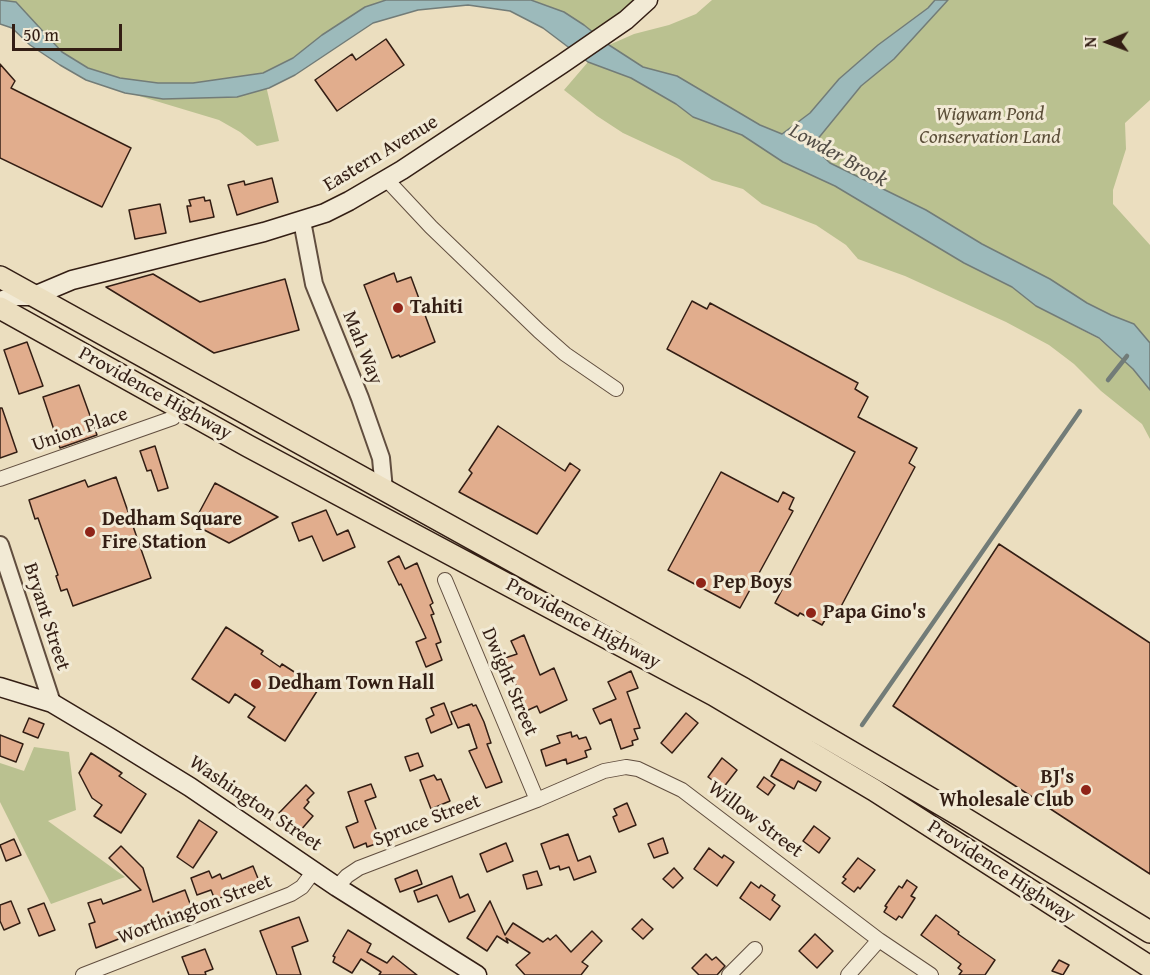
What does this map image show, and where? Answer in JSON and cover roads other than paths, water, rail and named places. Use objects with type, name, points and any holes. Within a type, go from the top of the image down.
[{"type":"highway","points":[[0,277],[34,296]]},
{"type":"highway","name":"Providence Highway","points":[[34,296],[744,689],[954,812],[1150,932]]},
{"type":"highway","name":"Providence Highway","points":[[3,311],[248,446],[714,695],[874,790],[1150,967]]},
{"type":"main road","name":"Eastern Avenue","points":[[3,311],[16,297],[34,296],[72,280],[302,221],[325,213],[387,180],[562,64],[648,0]]},
{"type":"main road","name":"Washington Street","points":[[0,687],[52,703],[190,788],[337,886],[477,975]]},
{"type":"street","points":[[387,180],[430,227],[539,331],[565,354],[616,389]]},
{"type":"street","name":"Mah Way","points":[[302,221],[314,284],[360,398],[381,458],[384,490]]},
{"type":"street","name":"Union Place","points":[[0,479],[173,418]]},
{"type":"street","name":"Bryant Street","points":[[0,545],[52,703]]},
{"type":"street","name":"Dwight Street","points":[[445,580],[537,800]]},
{"type":"street","name":"Willow Street","points":[[537,800],[604,771],[626,767],[638,769],[682,790],[879,940],[930,975]]},
{"type":"street","name":"Spruce Street","points":[[337,886],[359,868],[537,800]]},
{"type":"street","name":"Worthington Street","points":[[83,975],[291,894],[302,887],[314,871]]},
{"type":"street","points":[[848,975],[879,940]]},
{"type":"street","points":[[729,975],[755,949]]},
{"type":"water","points":[[0,0],[16,2],[62,52],[88,68],[120,78],[158,83],[193,83],[263,73],[293,58],[322,35],[365,7],[386,0],[531,0],[564,12],[643,67],[677,76],[760,125],[782,134],[810,113],[839,79],[878,45],[928,8],[935,0],[948,0],[894,59],[861,86],[812,146],[830,163],[926,210],[982,244],[1050,279],[1087,303],[1134,324],[1150,343],[1150,390],[1133,369],[1099,338],[1036,306],[1012,287],[964,263],[835,186],[783,162],[742,135],[693,117],[676,104],[631,78],[588,62],[543,28],[510,11],[468,5],[418,10],[373,23],[295,75],[269,88],[237,97],[163,99],[125,93],[86,80],[60,65],[30,45],[12,28],[0,24]]},
{"type":"waterway","points":[[1108,380],[1127,356]]},
{"type":"waterway","points":[[862,725],[1080,411]]},
{"type":"place","name":"Tahiti","points":[[398,308]]},
{"type":"place","name":"Dedham Square Fire Station","points":[[90,532]]},
{"type":"place","name":"Pep Boys","points":[[701,583]]},
{"type":"place","name":"Papa Gino's","points":[[811,613]]},
{"type":"place","name":"Dedham Town Hall","points":[[256,684]]},
{"type":"place","name":"BJ's Wholesale Club","points":[[1086,790]]},
{"type":"park label","name":"Wigwam Pond Conservation Land","points":[[990,126]]},
{"type":"water label","name":"Lowder Brook","points":[[838,156]]}]
